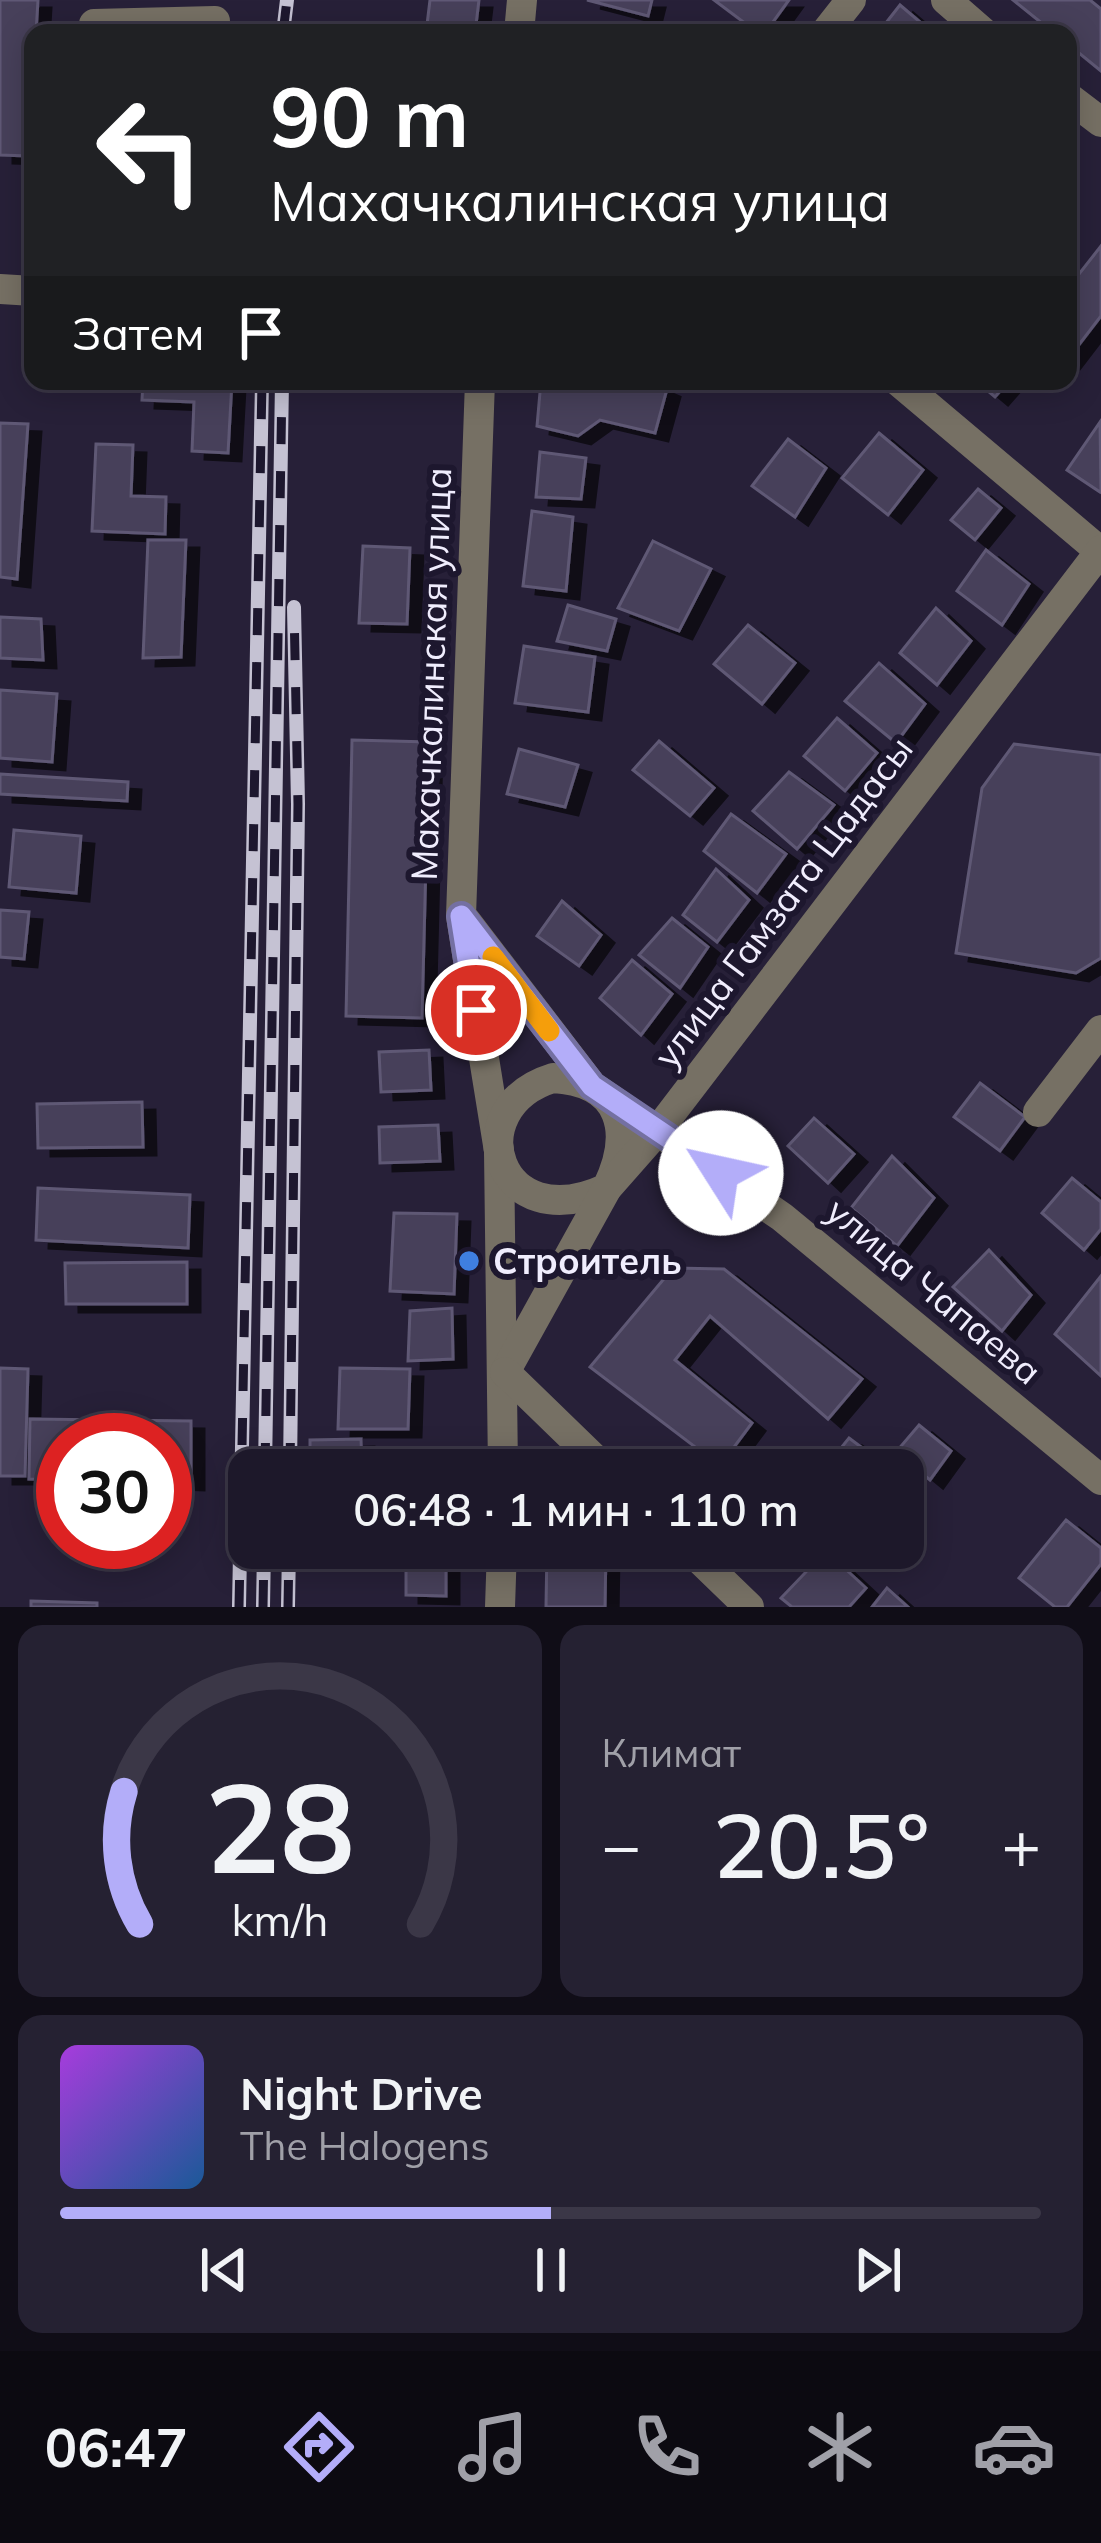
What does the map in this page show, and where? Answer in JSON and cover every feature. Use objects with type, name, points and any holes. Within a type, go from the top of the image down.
[{"type":"street","points":[[832,24],[851,0]]},
{"type":"street","points":[[946,0],[970,24]]},
{"type":"street","points":[[94,19],[215,21]]},
{"type":"street","points":[[1077,104],[1101,122]]},
{"type":"street","name":"Махачкалинская улица","points":[[480,390],[461,916],[499,1151],[503,1449]]},
{"type":"street","points":[[909,390],[1101,551]]},
{"type":"street","name":"улица Гамзата Цадасы","points":[[505,1372],[607,1188],[659,1130],[1101,551]]},
{"type":"street","name":"улица Чапаева","points":[[461,916],[592,1086],[782,1216],[1101,1480]]},
{"type":"street","points":[[1038,1112],[1101,1030]]},
{"type":"street","points":[[553,1078],[592,1086],[617,1114],[623,1133],[622,1152],[607,1188],[571,1202],[533,1197],[517,1185],[499,1151],[505,1112],[517,1096],[553,1078]]},
{"type":"street","points":[[505,1372],[585,1449]]},
{"type":"street","points":[[500,1607],[501,1569]]},
{"type":"street","points":[[709,1569],[742,1603]]},
{"type":"building","points":[[0,0],[38,0],[37,24],[24,24],[24,156],[0,155]]},
{"type":"building","points":[[430,0],[479,0],[476,24],[427,24]]},
{"type":"building","points":[[587,0],[652,0],[648,16]]},
{"type":"building","points":[[714,0],[789,0],[772,24],[746,24]]},
{"type":"building","points":[[1013,0],[1090,0],[1101,9],[1101,71],[1077,51],[1077,24],[1043,24]]},
{"type":"building","points":[[900,5],[922,24],[885,24]]},
{"type":"building","points":[[1101,246],[1101,316],[1077,347],[1077,277]]},
{"type":"building","points":[[143,390],[232,390],[228,453],[192,451],[194,402],[142,400]]},
{"type":"building","points":[[540,390],[667,390],[655,433],[600,420],[578,436],[537,426]]},
{"type":"building","points":[[1100,422],[1101,490],[1100,492],[1067,470]]},
{"type":"building","points":[[0,423],[28,424],[17,579],[0,577]]},
{"type":"building","points":[[879,433],[923,470],[888,515],[842,478]]},
{"type":"building","points":[[788,439],[826,468],[795,517],[752,486]]},
{"type":"building","points":[[96,444],[133,445],[131,496],[166,497],[165,534],[92,531]]},
{"type":"building","points":[[540,452],[586,458],[581,499],[536,497]]},
{"type":"building","points":[[978,489],[1001,508],[975,540],[951,520]]},
{"type":"building","points":[[532,511],[573,517],[566,591],[523,586]]},
{"type":"building","points":[[148,540],[186,540],[181,657],[143,658]]},
{"type":"building","points":[[653,541],[711,569],[679,631],[618,608]]},
{"type":"building","points":[[363,546],[410,548],[407,624],[359,623]]},
{"type":"building","points":[[986,550],[1029,584],[1002,625],[957,591]]},
{"type":"building","points":[[568,605],[616,619],[607,651],[557,641]]},
{"type":"building","points":[[936,608],[971,641],[937,685],[900,653]]},
{"type":"building","points":[[0,617],[41,619],[43,660],[0,658]]},
{"type":"building","points":[[748,625],[795,663],[762,704],[714,664]]},
{"type":"building","points":[[524,646],[595,657],[588,712],[515,703]]},
{"type":"building","points":[[879,663],[925,704],[896,743],[845,701]]},
{"type":"building","points":[[0,690],[57,694],[52,762],[0,758]]},
{"type":"building","points":[[837,718],[877,753],[845,791],[804,756]]},
{"type":"building","points":[[352,740],[429,742],[422,1018],[346,1016]]},
{"type":"building","points":[[659,741],[714,788],[690,816],[633,770]]},
{"type":"building","points":[[1014,744],[1101,755],[1101,958],[1076,973],[956,953],[982,788]]},
{"type":"building","points":[[519,749],[578,765],[565,807],[507,794]]},
{"type":"building","points":[[789,772],[834,805],[797,849],[753,811]]},
{"type":"building","points":[[0,774],[128,782],[127,801],[0,794]]},
{"type":"building","points":[[731,814],[786,854],[757,893],[704,851]]},
{"type":"building","points":[[14,830],[81,836],[76,893],[9,887]]},
{"type":"building","points":[[716,869],[749,900],[717,942],[683,915]]},
{"type":"building","points":[[562,901],[601,935],[579,966],[537,936]]},
{"type":"building","points":[[0,910],[29,912],[24,959],[0,957]]},
{"type":"building","points":[[672,918],[708,947],[680,988],[639,955]]},
{"type":"building","points":[[632,960],[672,994],[641,1035],[600,998]]},
{"type":"building","points":[[429,1050],[431,1090],[381,1092],[379,1052]]},
{"type":"building","points":[[980,1083],[1025,1117],[1000,1151],[954,1117]]},
{"type":"building","points":[[142,1102],[143,1147],[38,1148],[37,1104]]},
{"type":"building","points":[[814,1118],[854,1154],[828,1183],[788,1146]]},
{"type":"building","points":[[438,1125],[440,1161],[380,1163],[379,1127]]},
{"type":"building","points":[[892,1156],[934,1198],[897,1246],[851,1208]]},
{"type":"building","points":[[1072,1178],[1101,1202],[1101,1229],[1084,1250],[1042,1213]]},
{"type":"building","points":[[38,1188],[190,1195],[188,1248],[36,1240]]},
{"type":"building","points":[[394,1213],[457,1214],[454,1294],[390,1291]]},
{"type":"building","points":[[989,1250],[1031,1295],[1002,1331],[953,1287]]},
{"type":"building","points":[[187,1262],[187,1304],[66,1304],[65,1263]]},
{"type":"building","points":[[673,1268],[724,1269],[862,1379],[828,1419],[710,1316],[675,1360],[752,1423],[733,1449],[698,1449],[590,1367]]},
{"type":"building","points":[[1101,1276],[1101,1376],[1055,1334]]},
{"type":"building","points":[[452,1308],[453,1359],[408,1361],[410,1311]]},
{"type":"building","points":[[0,1368],[28,1369],[25,1476],[0,1476]]},
{"type":"building","points":[[340,1368],[410,1369],[408,1429],[338,1429]]},
{"type":"building","points":[[30,1419],[36,1419],[36,1479],[29,1479]]},
{"type":"building","points":[[919,1425],[951,1451],[930,1480],[924,1475],[924,1449],[899,1449]]},
{"type":"building","points":[[849,1438],[864,1449],[840,1449]]},
{"type":"building","points":[[361,1439],[361,1449],[310,1449],[310,1440]]},
{"type":"building","points":[[1066,1520],[1101,1548],[1101,1564],[1067,1607],[1055,1607],[1019,1578]]},
{"type":"building","points":[[406,1569],[446,1569],[446,1596],[406,1595]]},
{"type":"building","points":[[547,1569],[606,1569],[605,1607],[546,1607]]},
{"type":"building","points":[[809,1569],[845,1569],[866,1588],[849,1607],[792,1607],[781,1598]]},
{"type":"building","points":[[887,1588],[908,1607],[872,1607]]},
{"type":"building","points":[[31,1601],[97,1603],[97,1607],[31,1607]]},
{"type":"railway","points":[[284,24],[287,0]]},
{"type":"railway","points":[[239,1607],[262,390]]},
{"type":"railway","points":[[265,1449],[282,390]]},
{"type":"railway","points":[[290,1449],[298,804],[294,607]]},
{"type":"railway","points":[[263,1607],[264,1569]]},
{"type":"railway","points":[[288,1607],[289,1569]]},
{"type":"slow traffic","points":[[493,957],[549,1031]]},
{"type":"place","name":"Строитель","points":[[469,1261]]},
{"type":"route","points":[[476,1010],[461,916],[592,1086],[721,1173]]}]
